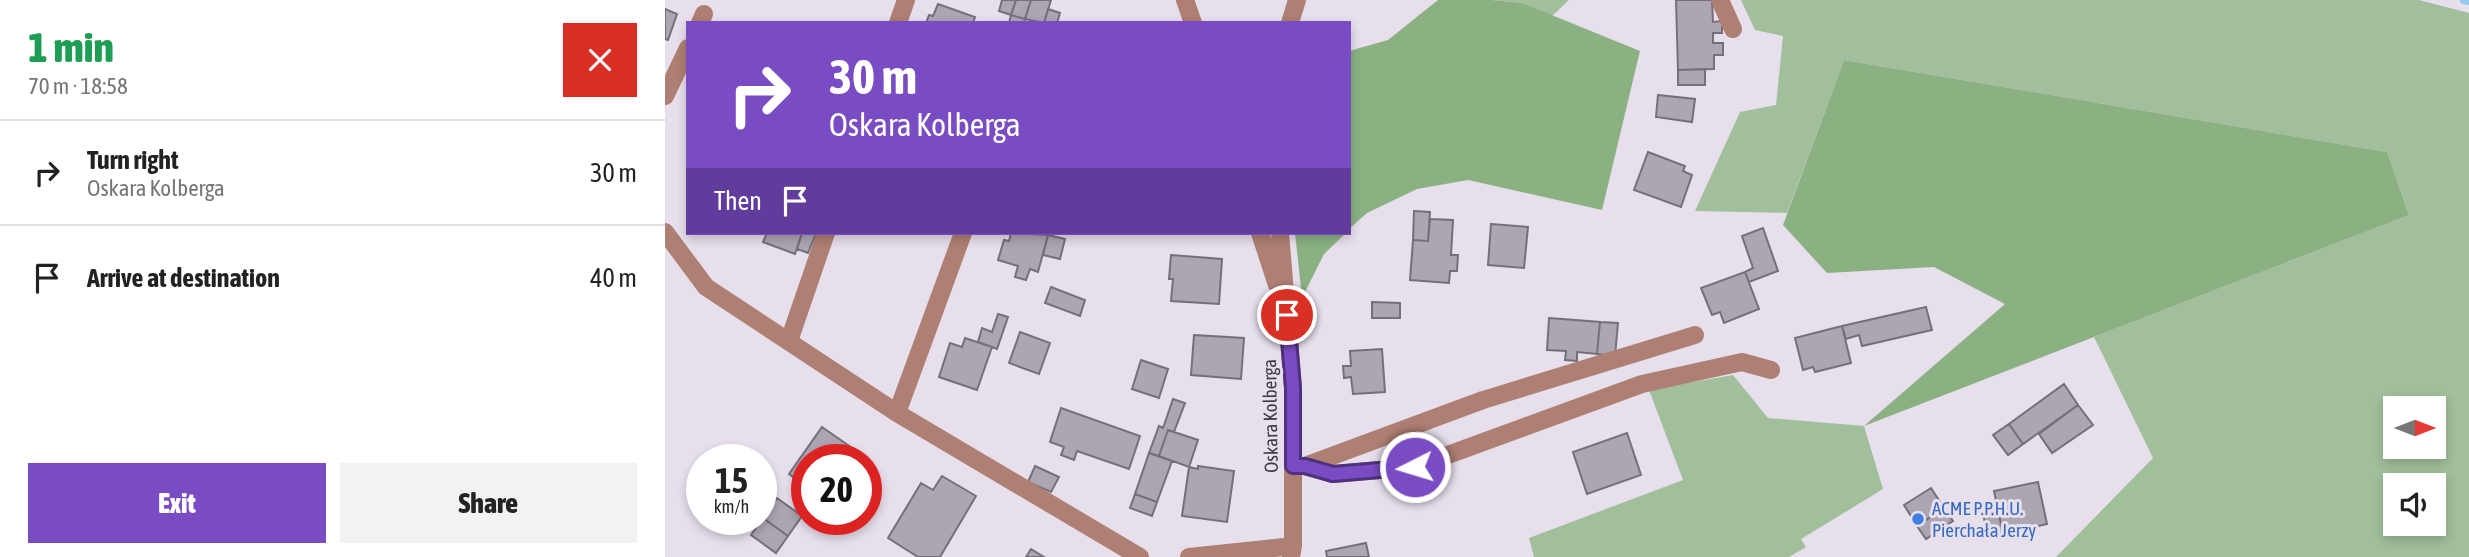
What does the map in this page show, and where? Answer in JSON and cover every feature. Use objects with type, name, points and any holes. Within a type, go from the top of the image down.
[{"type":"street","points":[[899,21],[906,0]]},
{"type":"street","points":[[1185,0],[1192,21]]},
{"type":"street","points":[[1291,21],[1297,0]]},
{"type":"street","points":[[1720,0],[1733,29]]},
{"type":"street","points":[[665,96],[686,52]]},
{"type":"street","points":[[665,232],[706,287],[897,413],[1140,557]]},
{"type":"street","points":[[789,341],[825,235]]},
{"type":"street","points":[[897,413],[962,235]]},
{"type":"street","points":[[1261,235],[1287,315]]},
{"type":"street","name":"Oskara Kolberga","points":[[1280,235],[1299,466],[1292,551]]},
{"type":"street","points":[[1299,466],[1483,400],[1695,335]]},
{"type":"street","points":[[1299,466],[1333,474],[1415,467],[1642,384],[1742,362],[1771,370]]},
{"type":"street","points":[[1189,557],[1292,551]]},
{"type":"green space","points":[[1438,0],[1492,0],[1522,3],[1640,51],[1602,210],[1468,180],[1417,189],[1367,213],[1351,227],[1351,50],[1388,40]]},
{"type":"green space","points":[[1492,0],[1569,0],[1552,16],[1522,3]]},
{"type":"green space","points":[[1741,0],[2419,0],[2469,13],[2469,557],[2056,557],[2153,458],[2094,337],[2409,215],[2387,152],[1844,60],[1787,213],[1695,211],[1740,112],[1776,105],[1783,36],[1755,30]]},
{"type":"green space","points":[[1844,60],[2387,152],[2409,215],[1864,426],[2005,304],[1934,267],[1827,273],[1783,225]]},
{"type":"green space","points":[[1295,235],[1344,235],[1324,254],[1302,298]]},
{"type":"green space","points":[[1733,375],[1768,418],[1864,426],[1883,489],[1801,539],[1806,547],[1789,557],[1534,557],[1529,538],[1683,480],[1649,390]]},
{"type":"building","points":[[1002,0],[1016,0],[1011,15],[999,11]]},
{"type":"building","points":[[1016,0],[1031,0],[1025,19],[1011,15]]},
{"type":"building","points":[[1031,0],[1051,0],[1045,21],[1025,19]]},
{"type":"building","points":[[1676,0],[1712,0],[1713,22],[1722,21],[1722,33],[1713,33],[1713,43],[1723,43],[1723,55],[1714,55],[1714,69],[1678,70]]},
{"type":"building","points":[[938,4],[975,17],[974,21],[927,21],[929,15],[933,16]]},
{"type":"building","points":[[665,9],[677,14],[668,40],[665,39]]},
{"type":"building","points":[[1048,9],[1060,13],[1058,21],[1045,21]]},
{"type":"building","points":[[1011,15],[1025,19],[1024,21],[1010,21]]},
{"type":"building","points":[[1705,69],[1705,85],[1678,85],[1678,70]]},
{"type":"building","points":[[1658,95],[1695,99],[1692,122],[1656,117]]},
{"type":"building","points":[[1648,152],[1685,166],[1683,171],[1692,175],[1681,207],[1634,190]]},
{"type":"building","points":[[1414,211],[1430,212],[1428,241],[1413,240]]},
{"type":"building","points":[[1430,219],[1453,220],[1451,255],[1458,255],[1457,271],[1450,271],[1449,283],[1410,280],[1413,240],[1428,241]]},
{"type":"building","points":[[1491,224],[1528,227],[1524,268],[1488,265]]},
{"type":"building","points":[[1763,228],[1778,271],[1749,282],[1745,272],[1753,268],[1742,236]]},
{"type":"building","points":[[766,235],[801,235],[795,254],[763,242]]},
{"type":"building","points":[[801,235],[815,235],[808,253],[797,249]]},
{"type":"building","points":[[1010,235],[1048,235],[1038,272],[1030,269],[1026,280],[1015,277],[1018,266],[998,260],[1004,240],[1009,241]]},
{"type":"building","points":[[1048,235],[1065,239],[1060,259],[1043,255]]},
{"type":"building","points":[[1171,255],[1222,259],[1219,304],[1171,301]]},
{"type":"building","points":[[1745,272],[1759,309],[1724,323],[1720,312],[1712,315],[1701,288]]},
{"type":"building","points":[[1051,287],[1085,300],[1080,316],[1045,303]]},
{"type":"building","points":[[1372,302],[1400,303],[1400,318],[1372,318]]},
{"type":"building","points":[[1926,307],[1932,330],[1862,346],[1859,335],[1846,339],[1842,326]]},
{"type":"building","points":[[998,314],[1008,317],[997,349],[978,342],[982,328],[992,332]]},
{"type":"building","points":[[1549,318],[1600,322],[1597,354],[1577,352],[1577,361],[1565,360],[1566,351],[1547,350]]},
{"type":"building","points":[[1600,322],[1618,323],[1615,356],[1597,354]]},
{"type":"building","points":[[1842,326],[1851,363],[1815,372],[1813,367],[1803,370],[1795,338]]},
{"type":"building","points":[[1020,332],[1050,343],[1039,374],[1009,363]]},
{"type":"building","points":[[1194,335],[1244,338],[1241,379],[1191,375]]},
{"type":"building","points":[[965,338],[992,347],[977,390],[939,377],[950,343],[962,347]]},
{"type":"building","points":[[1382,349],[1385,392],[1353,394],[1351,377],[1344,378],[1343,366],[1351,366],[1350,351]]},
{"type":"building","points":[[1141,360],[1168,369],[1159,398],[1132,389]]},
{"type":"building","points":[[2064,384],[2078,405],[2023,444],[2009,424]]},
{"type":"building","points":[[1173,399],[1185,403],[1174,432],[1168,430],[1159,456],[1149,453],[1159,426],[1163,428]]},
{"type":"building","points":[[2078,405],[2093,425],[2052,453],[2039,434]]},
{"type":"building","points":[[1061,408],[1140,436],[1129,469],[1077,451],[1074,460],[1061,455],[1064,447],[1050,442]]},
{"type":"building","points":[[2009,424],[2023,444],[2008,455],[1993,435]]},
{"type":"building","points":[[822,427],[846,444],[810,444]]},
{"type":"building","points":[[1168,430],[1198,440],[1189,467],[1159,456]]},
{"type":"building","points":[[1627,433],[1641,475],[1587,494],[1573,452]]},
{"type":"building","points":[[1149,453],[1172,461],[1157,502],[1135,494]]},
{"type":"building","points":[[1035,466],[1059,477],[1051,492],[1028,482]]},
{"type":"building","points":[[1198,466],[1234,471],[1227,522],[1182,516],[1189,467],[1198,469]]},
{"type":"building","points":[[942,476],[976,496],[940,557],[918,557],[888,538],[921,483],[933,490]]},
{"type":"building","points":[[2038,482],[2047,524],[2003,534],[1994,491]]},
{"type":"building","points":[[1931,488],[1944,508],[1917,526],[1904,505]]},
{"type":"building","points":[[1135,494],[1157,502],[1152,516],[1130,508]]},
{"type":"building","points":[[777,498],[791,508],[791,532],[788,536],[777,528]]},
{"type":"building","points":[[1997,506],[2003,534],[1988,537],[1982,509]]},
{"type":"building","points":[[1944,508],[1953,521],[1926,539],[1917,526]]},
{"type":"building","points":[[777,528],[788,536],[776,553],[751,535],[777,535]]},
{"type":"building","points":[[1366,543],[1369,557],[1327,557],[1326,551]]},
{"type":"building","points":[[1031,549],[1044,557],[1026,557]]},
{"type":"waterway","points":[[2464,0],[2469,1]]},
{"type":"place","name":"ACME P.P.H.U. Pierchała Jerzy","points":[[1918,519]]},
{"type":"route","points":[[1287,315],[1293,388],[1293,466],[1305,466],[1333,474],[1415,467]]}]
